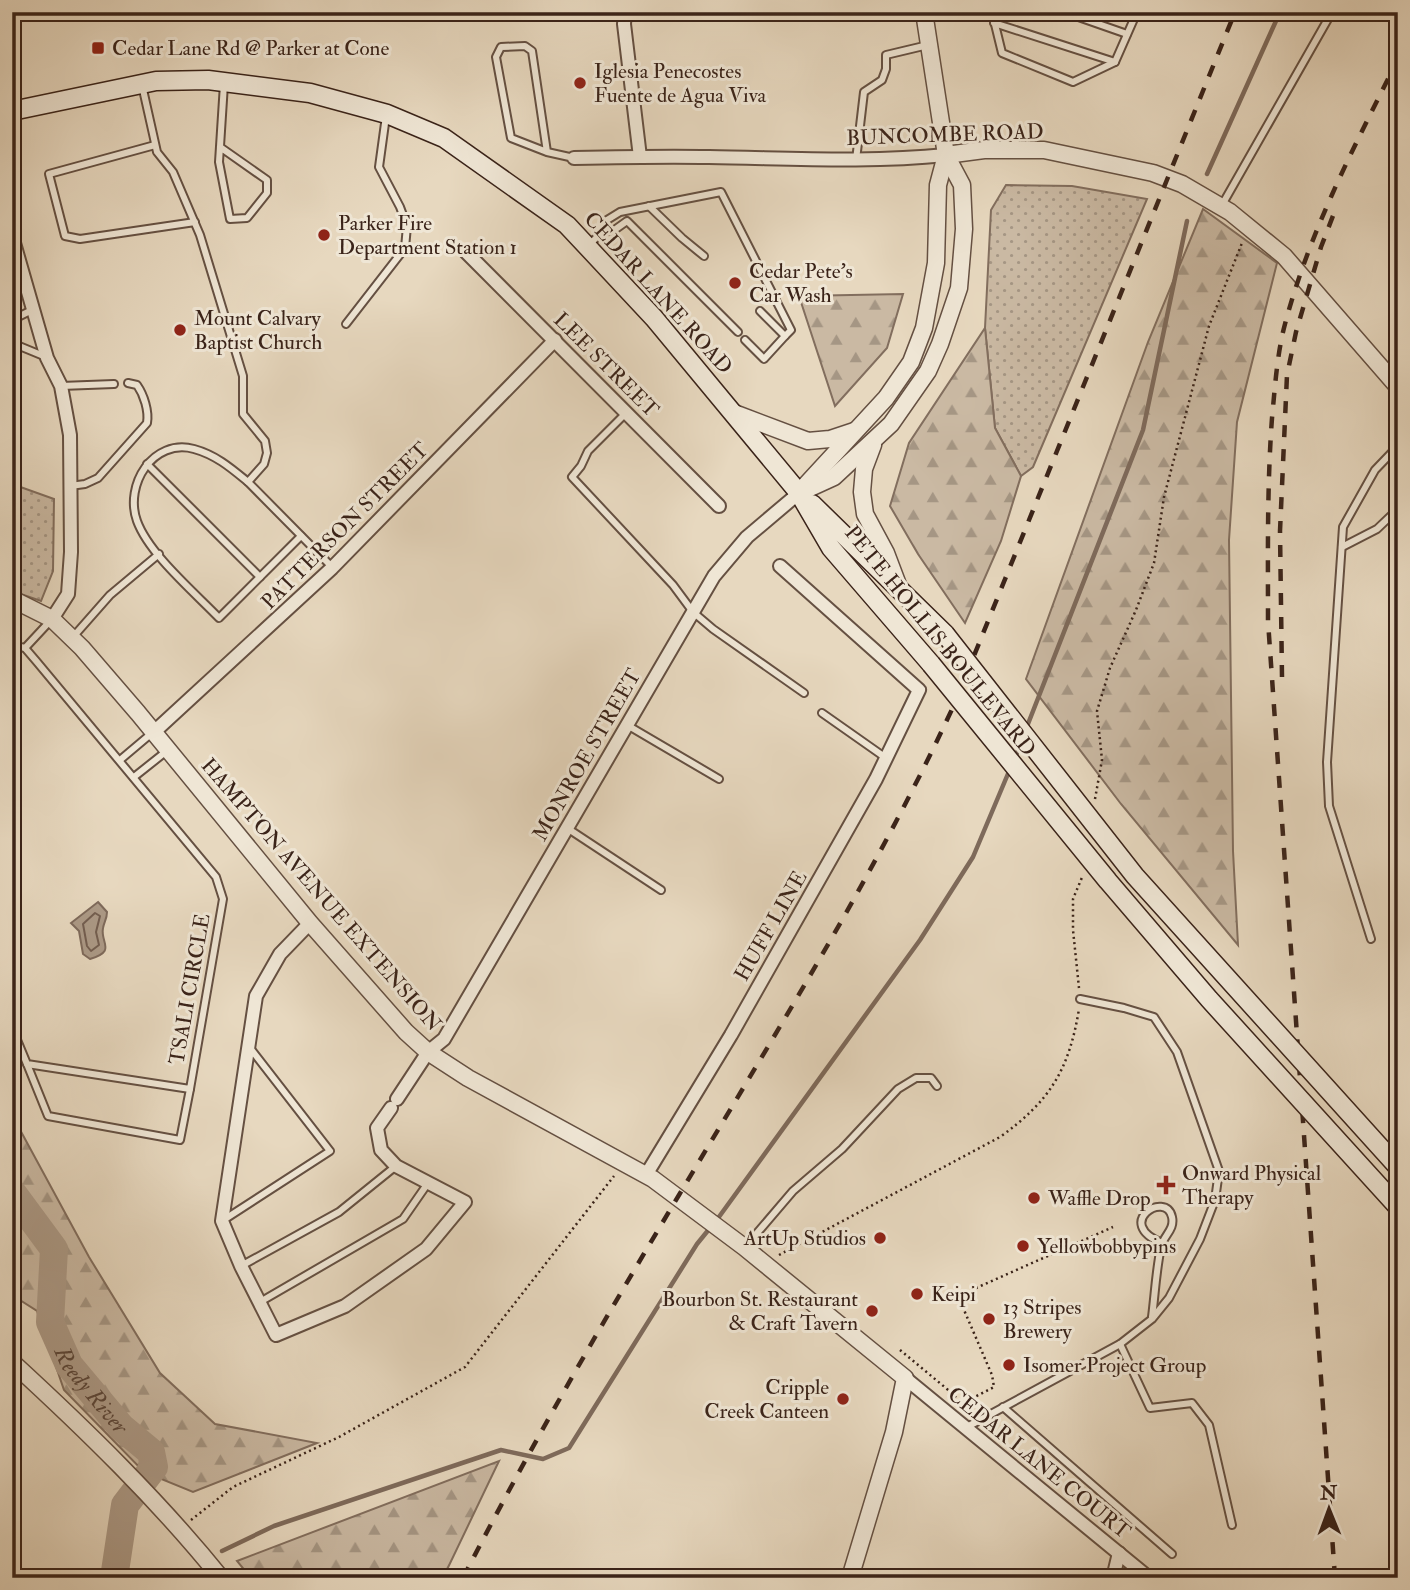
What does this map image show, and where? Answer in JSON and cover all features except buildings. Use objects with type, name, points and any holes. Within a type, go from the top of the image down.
[{"type":"main road","name":"CEDAR LANE ROAD","points":[[12,111],[141,83],[224,82],[310,93],[387,114],[444,138],[567,225],[654,318],[799,493]]},
{"type":"main road","name":"PETE HOLLIS BOULEVARD","points":[[799,493],[945,634],[1135,876],[1398,1167]]},
{"type":"main road","name":"PETE HOLLIS BOULEVARD","points":[[799,493],[831,548],[931,664],[1108,881],[1209,999],[1398,1207]]},
{"type":"street","points":[[625,12],[624,24],[639,157]]},
{"type":"street","points":[[799,493],[834,477],[891,424],[928,371],[959,288],[964,229],[962,185],[946,155],[924,12]]},
{"type":"street","name":"BUNCOMBE ROAD","points":[[574,158],[856,160],[1014,149],[1044,150],[1169,178],[1221,206],[1251,227],[1297,269],[1398,387]]},
{"type":"street","points":[[799,493],[886,398],[911,362],[924,328],[936,263],[938,185],[946,155]]},
{"type":"street","points":[[12,236],[47,358],[61,386],[69,435],[71,552],[68,594],[52,618]]},
{"type":"street","name":"LEE STREET","points":[[465,251],[719,506]]},
{"type":"street","name":"PATTERSON STREET","points":[[154,732],[332,568],[555,340]]},
{"type":"street","points":[[734,413],[808,441],[830,439],[856,431]]},
{"type":"street","points":[[874,441],[864,469],[862,492],[865,514],[886,553],[900,590]]},
{"type":"street","name":"MONROE STREET","points":[[396,1166],[381,1150],[377,1128],[428,1052],[444,1039],[714,576],[747,537],[799,493]]},
{"type":"street","name":"HUFF LINE","points":[[646,1175],[731,1035],[887,758],[919,690],[780,566]]},
{"type":"street","name":"HAMPTON AVENUE EXTENSION","points":[[12,599],[52,618],[72,638],[154,732],[310,923],[406,1032],[428,1052],[468,1078],[646,1175],[744,1247],[905,1378]]},
{"type":"street","points":[[310,923],[280,954],[256,996],[222,1221],[276,1335],[345,1306],[396,1271],[426,1249],[465,1202],[396,1166]]},
{"type":"street","points":[[12,1362],[97,1441],[180,1528],[222,1578]]},
{"type":"street","points":[[850,1578],[894,1432],[905,1378]]},
{"type":"street","name":"CEDAR LANE COURT","points":[[905,1378],[1149,1578]]},
{"type":"street","points":[[1113,1578],[1119,1553]]},
{"type":"lane","points":[[992,12],[1002,53],[1073,82],[1115,61],[1137,12]]},
{"type":"lane","points":[[1064,12],[1127,34]]},
{"type":"lane","points":[[1221,206],[1332,12]]},
{"type":"lane","points":[[994,23],[1115,61]]},
{"type":"lane","points":[[856,160],[864,92],[882,80],[886,69],[886,55],[929,45]]},
{"type":"lane","points":[[547,152],[532,51],[525,46],[500,47],[496,57],[509,134],[524,145],[547,152],[574,158]]},
{"type":"lane","points":[[220,147],[267,180],[267,193],[247,218],[230,219],[219,162],[224,82]]},
{"type":"lane","points":[[141,83],[157,152],[173,172],[195,222],[243,376],[243,414],[265,441],[267,453],[264,464],[248,482]]},
{"type":"lane","points":[[346,324],[405,248],[407,226],[379,167],[387,114]]},
{"type":"lane","points":[[155,145],[49,174],[65,236],[80,239],[195,222]]},
{"type":"lane","points":[[587,246],[604,230],[607,220],[620,212],[721,192],[792,330],[764,359],[745,340]]},
{"type":"lane","points":[[649,206],[704,256]]},
{"type":"lane","points":[[604,230],[613,231],[627,221],[738,332]]},
{"type":"lane","points":[[12,320],[32,310]]},
{"type":"lane","points":[[760,312],[785,336]]},
{"type":"lane","points":[[12,343],[47,358]]},
{"type":"lane","points":[[70,485],[85,484],[98,478],[147,423],[148,415],[140,389],[137,385],[128,383]]},
{"type":"lane","points":[[61,386],[114,384]]},
{"type":"lane","points":[[627,412],[588,451],[572,477],[673,585],[693,612],[804,693]]},
{"type":"lane","points":[[1371,939],[1329,806],[1327,762],[1343,527],[1375,470],[1398,446]]},
{"type":"lane","points":[[301,536],[219,618],[148,543],[136,519],[136,483],[148,464],[168,449],[191,448],[218,458],[248,482],[301,536],[332,568]]},
{"type":"lane","points":[[148,464],[260,577]]},
{"type":"lane","points":[[1342,547],[1377,528],[1398,509]]},
{"type":"lane","points":[[72,638],[110,595],[159,554]]},
{"type":"lane","points":[[12,645],[24,648],[52,618]]},
{"type":"lane","name":"TSALI CIRCLE","points":[[24,648],[216,877],[223,899],[190,1089],[27,1064]]},
{"type":"lane","points":[[822,713],[887,758]]},
{"type":"lane","points":[[628,724],[719,779]]},
{"type":"lane","points":[[120,760],[154,732]]},
{"type":"lane","points":[[134,777],[169,750]]},
{"type":"lane","points":[[567,828],[661,890]]},
{"type":"lane","points":[[12,926],[16,939],[12,975]]},
{"type":"lane","points":[[965,1428],[1120,1344],[1152,1319],[1169,1297],[1200,1239],[1215,1200],[1219,1171],[1177,1052],[1154,1017],[1080,999]]},
{"type":"lane","points":[[12,1028],[48,1116],[180,1140],[190,1089]]},
{"type":"lane","points":[[222,1221],[330,1151],[248,1047]]},
{"type":"lane","points":[[744,1247],[793,1191],[842,1149],[898,1089],[916,1078],[932,1078],[937,1086]]},
{"type":"lane","points":[[241,1266],[340,1212],[396,1166]]},
{"type":"lane","points":[[260,1302],[402,1219],[428,1183]]},
{"type":"lane","points":[[1152,1319],[1162,1243],[1173,1222],[1167,1209],[1159,1207],[1143,1214],[1141,1221],[1143,1229],[1151,1238],[1162,1243]]},
{"type":"lane","points":[[1120,1344],[1150,1408],[1192,1403],[1209,1425],[1232,1525]]},
{"type":"lane","points":[[1003,1407],[1172,1554]]},
{"type":"lane","points":[[1393,1578],[1398,1552]]},
{"type":"path","points":[[1095,799],[1102,761],[1097,711],[1110,668],[1154,563],[1164,497],[1209,326],[1240,247],[1251,227]]},
{"type":"path","points":[[764,1263],[1000,1137],[1028,1116],[1056,1082],[1075,1030],[1080,999],[1075,960],[1073,899],[1085,866]]},
{"type":"path","points":[[180,1528],[233,1487],[339,1437],[465,1367],[624,1163]]},
{"type":"path","points":[[900,1350],[953,1394],[961,1404],[994,1387],[992,1375],[958,1296],[1113,1227]]},
{"type":"green space","points":[[1006,185],[1072,186],[1147,199],[1033,467],[1021,476],[995,428],[985,328],[991,210]]},
{"type":"green space","points":[[1203,209],[1277,263],[1237,422],[1229,540],[1233,851],[1238,945],[1121,804],[1026,679],[1148,342]]},
{"type":"green space","points":[[903,294],[887,348],[835,406],[799,296]]},
{"type":"green space","points":[[985,328],[995,428],[1021,476],[1001,541],[965,623],[918,554],[890,506],[909,443]]},
{"type":"green space","points":[[12,484],[54,499],[53,571],[41,601],[12,591]]},
{"type":"green space","points":[[12,1115],[89,1257],[160,1373],[215,1424],[317,1443],[193,1492],[144,1472],[64,1390],[37,1311],[12,1295]]},
{"type":"green space","points":[[499,1461],[443,1578],[251,1578],[237,1561]]},
{"type":"water","points":[[98,902],[107,912],[103,928],[106,946],[103,953],[90,959],[83,954],[79,931],[71,923]]},
{"type":"waterway","points":[[1207,174],[1280,12]]},
{"type":"waterway","points":[[1026,729],[1143,430],[1187,221]]},
{"type":"waterway","points":[[1015,758],[1022,740]]},
{"type":"waterway","points":[[716,1221],[920,940],[973,857],[1010,769]]},
{"type":"waterway","name":"Reedy River","points":[[12,1192],[54,1249],[50,1322],[69,1365],[121,1427],[151,1452],[154,1467],[125,1505],[114,1578]]},
{"type":"waterway","points":[[222,1551],[274,1526],[501,1450],[543,1459],[569,1448],[697,1244],[710,1228]]},
{"type":"waterway","points":[[117,1578],[129,1573],[160,1576],[185,1571]]},
{"type":"railway","points":[[463,1578],[568,1384],[858,892],[923,768],[954,705],[1235,12]]},
{"type":"railway","points":[[1335,1578],[1268,621],[1269,469],[1278,359],[1295,289],[1335,188],[1398,59]]},
{"type":"railway","points":[[1282,677],[1280,531],[1287,375],[1296,332],[1321,247],[1336,208]]},
{"type":"place","name":"Cedar Lane Rd @ Parker at Cone","points":[[98,48]]},
{"type":"place","name":"Iglesia Penecostes Fuente de Agua Viva","points":[[580,83]]},
{"type":"place","name":"Parker Fire Department Station 1","points":[[324,235]]},
{"type":"place","name":"Cedar Pete's Car Wash","points":[[735,283]]},
{"type":"place","name":"Mount Calvary Baptist Church","points":[[180,330]]},
{"type":"place","name":"Onward Physical Therapy","points":[[1166,1185]]},
{"type":"place","name":"Waffle Drop","points":[[1034,1198]]},
{"type":"place","name":"ArtUp Studios","points":[[880,1238]]},
{"type":"place","name":"Yellowbobbypins","points":[[1023,1246]]},
{"type":"place","name":"Keipi","points":[[917,1294]]},
{"type":"place","name":"Bourbon St. Restaurant & Craft Tavern","points":[[872,1311]]},
{"type":"place","name":"13 Stripes Brewery","points":[[989,1319]]},
{"type":"place","name":"Isomer Project Group","points":[[1009,1365]]},
{"type":"place","name":"Cripple Creek Canteen","points":[[843,1399]]}]
